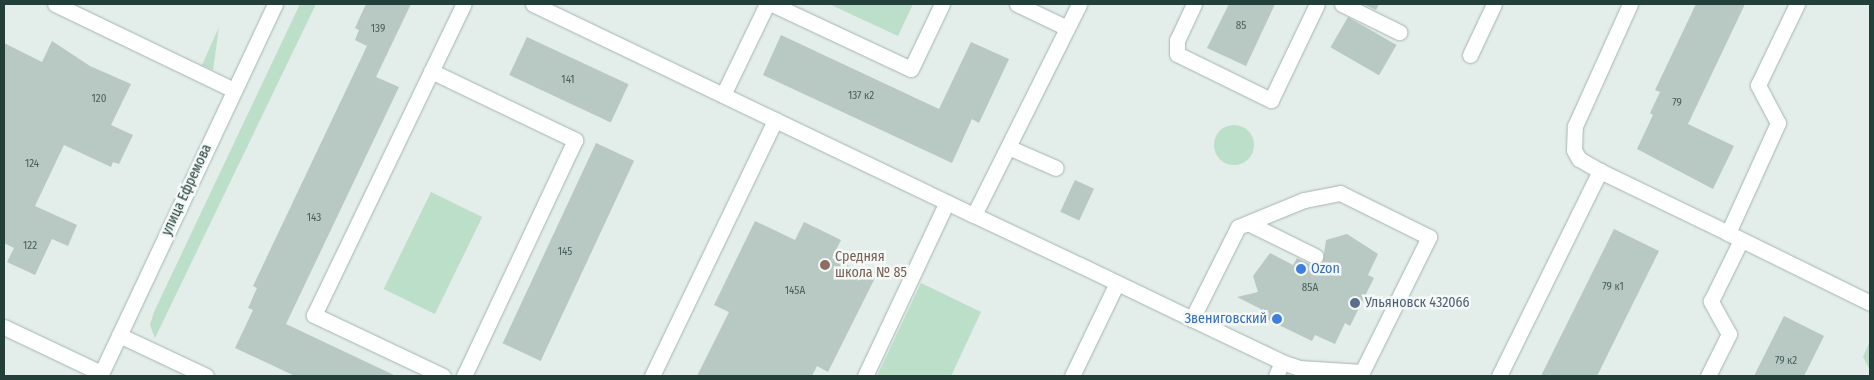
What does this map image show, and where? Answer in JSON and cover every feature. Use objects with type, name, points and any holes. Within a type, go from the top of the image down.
[{"type":"street","points":[[55,4],[234,90]]},
{"type":"street","name":"улица Ефремова","points":[[101,375],[275,4]]},
{"type":"street","points":[[443,376],[314,315],[464,4]]},
{"type":"street","points":[[533,4],[775,120],[1282,362],[1362,372],[1429,237],[1340,194],[1304,200],[1238,227],[1192,319]]},
{"type":"street","points":[[723,95],[766,4]]},
{"type":"street","points":[[772,4],[911,69],[942,4]]},
{"type":"street","points":[[1017,4],[1067,28]]},
{"type":"street","points":[[974,215],[1079,4]]},
{"type":"street","points":[[1194,4],[1177,40],[1177,54],[1271,100],[1317,4]]},
{"type":"street","points":[[1342,4],[1399,32]]},
{"type":"street","points":[[1470,55],[1494,4]]},
{"type":"street","points":[[1630,4],[1574,126],[1574,150],[1579,159],[1870,303]]},
{"type":"street","points":[[1708,376],[1729,334],[1711,302],[1734,236],[1778,123],[1758,85],[1797,4]]},
{"type":"street","points":[[431,72],[575,140],[464,376]]},
{"type":"street","points":[[652,376],[775,120]]},
{"type":"street","points":[[1008,146],[1056,168]]},
{"type":"street","points":[[1499,376],[1600,171]]},
{"type":"street","points":[[865,376],[947,202]]},
{"type":"street","points":[[1248,223],[1315,256]]},
{"type":"street","points":[[1072,376],[1117,283]]},
{"type":"street","points":[[4,327],[101,375]]},
{"type":"street","points":[[120,335],[206,376]]},
{"type":"street","points":[[1276,376],[1282,362]]},
{"type":"green space","points":[[300,4],[316,4],[155,338],[150,325],[154,312]]},
{"type":"green space","points":[[829,4],[913,4],[898,36]]},
{"type":"green space","points":[[219,27],[213,70],[202,65]]},
{"type":"green space","points":[[1238,125],[1245,128],[1251,134],[1254,145],[1253,153],[1245,162],[1238,165],[1230,165],[1223,162],[1215,153],[1214,141],[1217,134],[1226,126]]},
{"type":"green space","points":[[431,192],[482,217],[435,314],[384,289]]},
{"type":"green space","points":[[921,283],[981,312],[951,376],[877,376]]},
{"type":"green space","points":[[1870,341],[1870,370],[1863,357]]},
{"type":"building","points":[[366,4],[411,4],[376,77],[399,87],[286,324],[396,376],[295,376],[235,348],[253,310],[248,308],[257,288],[253,286],[367,46],[355,40],[359,30],[355,28]]},
{"type":"building","points":[[1229,4],[1275,4],[1246,66],[1207,48]]},
{"type":"building","points":[[1363,4],[1379,4],[1376,10]]},
{"type":"building","points":[[1696,4],[1745,4],[1688,124],[1734,146],[1713,189],[1637,149],[1653,115],[1650,113],[1660,92],[1655,90]]},
{"type":"building","points":[[1348,17],[1396,45],[1379,75],[1330,47]]},
{"type":"building","points":[[781,35],[939,109],[971,42],[1009,59],[979,123],[972,119],[952,163],[763,75]]},
{"type":"building","points":[[527,37],[629,84],[611,122],[509,75]]},
{"type":"building","points":[[52,41],[90,66],[131,84],[111,125],[133,135],[119,164],[113,162],[111,167],[64,145],[35,206],[77,225],[68,246],[52,239],[35,275],[7,262],[14,248],[4,243],[4,43],[42,62]]},
{"type":"building","points":[[596,143],[634,161],[541,361],[503,343]]},
{"type":"building","points":[[1075,180],[1094,189],[1079,221],[1060,212]]},
{"type":"building","points":[[755,221],[795,240],[804,222],[841,240],[832,258],[875,278],[828,372],[817,366],[812,376],[697,376],[729,312],[714,305]]},
{"type":"building","points":[[1614,229],[1659,251],[1597,376],[1541,376]]},
{"type":"building","points":[[1347,234],[1378,254],[1368,275],[1374,278],[1350,326],[1345,323],[1335,344],[1315,335],[1312,341],[1258,315],[1261,309],[1237,297],[1258,292],[1253,276],[1270,253],[1293,265],[1297,258],[1314,266],[1323,261],[1326,240]]},
{"type":"building","points":[[1784,316],[1824,336],[1804,376],[1754,376]]},
{"type":"place","name":"Средняя школа № 85","points":[[825,265]]},
{"type":"place","name":"Ozon","points":[[1301,269]]},
{"type":"place","name":"Ульяновск 432066","points":[[1355,303]]},
{"type":"place","name":"Звениговский","points":[[1277,319]]}]
